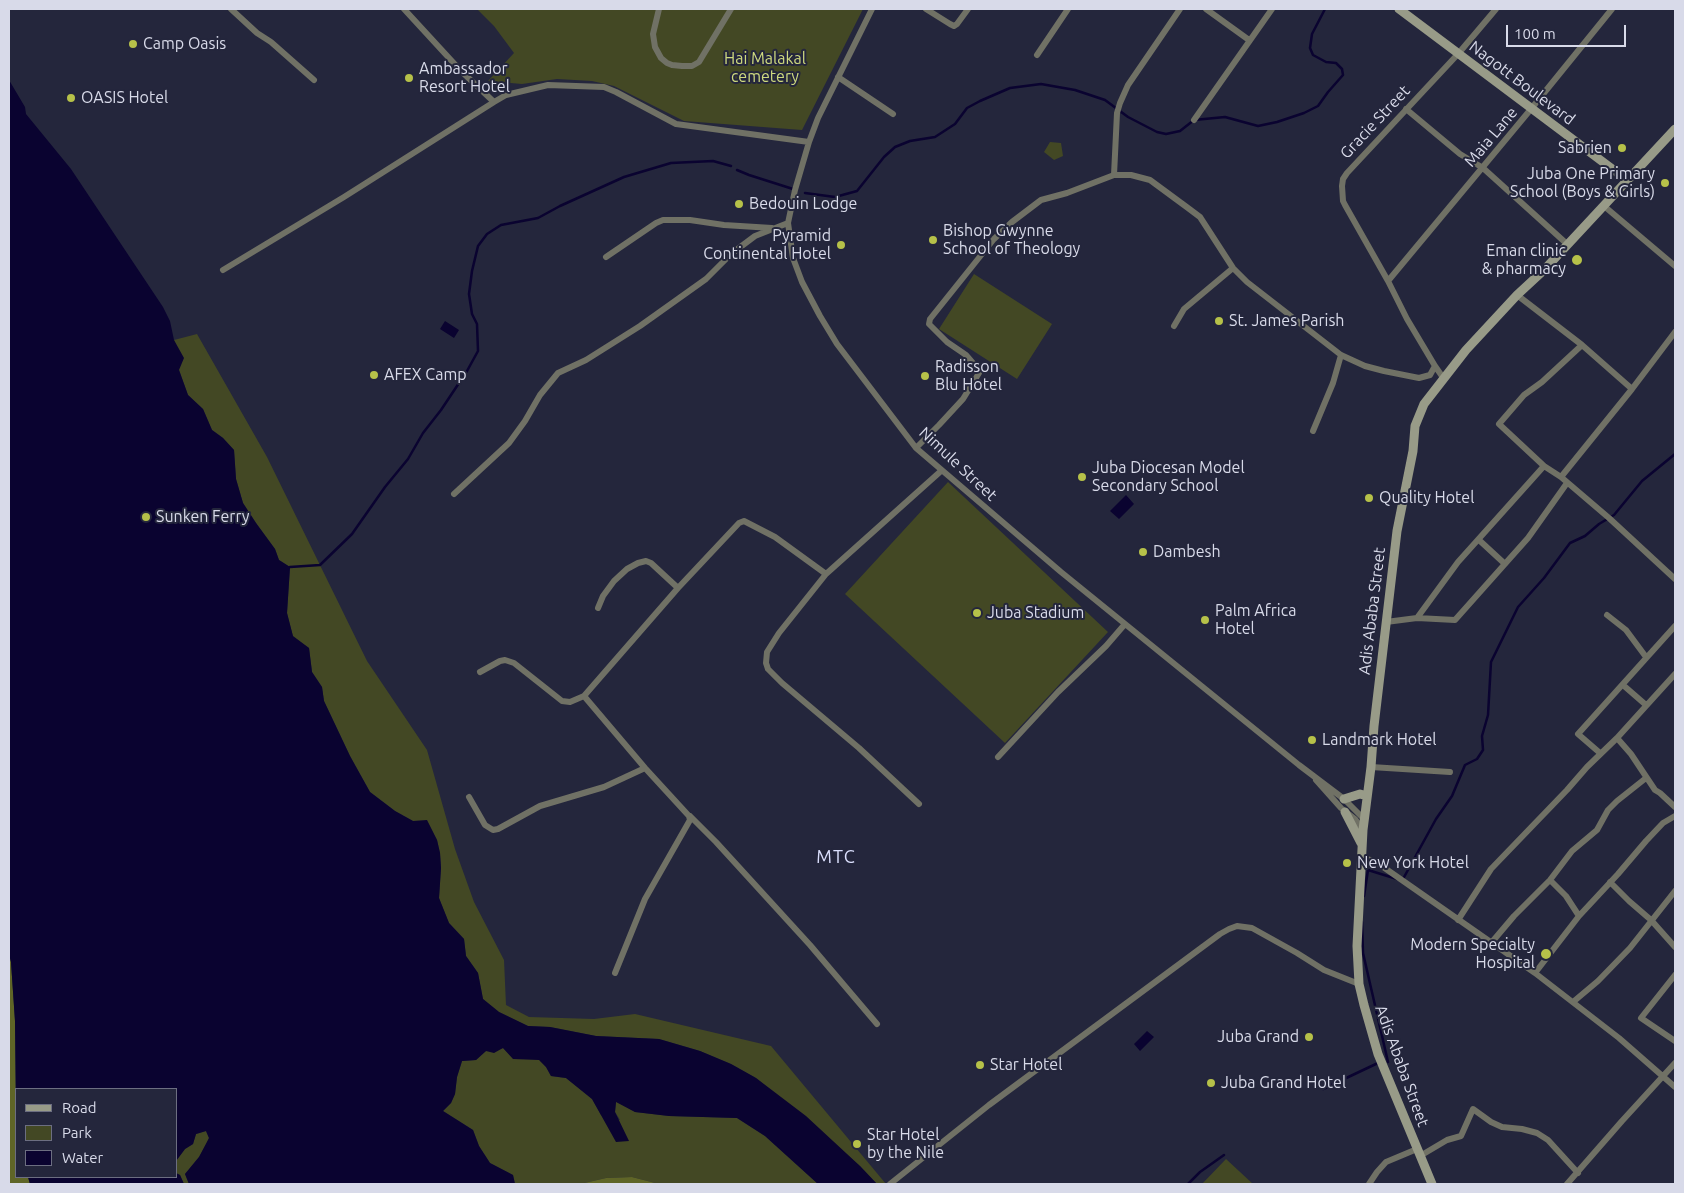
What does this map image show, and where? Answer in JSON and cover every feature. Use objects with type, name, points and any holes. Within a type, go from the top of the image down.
[{"type":"street","points":[[231,9],[314,80]]},
{"type":"street","points":[[404,9],[460,72],[494,102]]},
{"type":"street","points":[[660,9],[653,34],[655,47],[661,58],[672,65],[692,66],[699,62],[731,9]]},
{"type":"street","name":"Nimule Street","points":[[872,9],[838,77],[809,142],[788,222],[793,258],[802,282],[837,344],[916,448],[941,471],[1125,624],[1344,799],[1364,819]]},
{"type":"street","points":[[926,9],[954,26],[968,9]]},
{"type":"street","points":[[1037,54],[1068,9]]},
{"type":"street","points":[[1114,175],[1117,113],[1120,103],[1128,85],[1180,9]]},
{"type":"street","points":[[1206,9],[1249,40]]},
{"type":"street","points":[[1194,120],[1272,9]]},
{"type":"street","name":"Nagott Boulevard","points":[[1399,9],[1627,180]]},
{"type":"street","name":"Gracie Street","points":[[1444,378],[1406,320],[1388,281],[1343,201],[1342,186],[1343,179],[1347,173],[1458,54],[1496,9]]},
{"type":"street","name":"Maia Lane","points":[[1388,281],[1532,109],[1612,9]]},
{"type":"street","points":[[838,77],[893,114]]},
{"type":"street","points":[[223,270],[344,197],[506,95],[548,85],[604,88],[616,92],[676,124],[809,142]]},
{"type":"street","points":[[1406,108],[1460,154],[1483,168],[1567,244]]},
{"type":"street","name":"Adis Ababa Street","points":[[1432,1184],[1378,1054],[1364,1005],[1357,946],[1366,796],[1371,767],[1374,726],[1397,531],[1413,451],[1415,426],[1424,404],[1466,350],[1517,295],[1544,270],[1675,129]]},
{"type":"street","points":[[916,448],[963,399],[979,373],[978,369],[966,355],[947,342],[930,324],[930,319],[994,239],[1040,200],[1067,193],[1114,175],[1131,175],[1150,180],[1200,217],[1233,268],[1247,282],[1341,355],[1365,366],[1419,378],[1430,375],[1435,366]]},
{"type":"street","points":[[1604,206],[1675,266]]},
{"type":"street","points":[[606,257],[663,220],[690,220],[724,226],[774,228]]},
{"type":"street","points":[[454,494],[509,443],[525,422],[540,395],[558,373],[586,360],[640,326],[706,278],[731,254],[755,236],[788,222]]},
{"type":"street","points":[[1174,326],[1184,310],[1233,268]]},
{"type":"street","points":[[1517,295],[1582,345],[1632,389]]},
{"type":"street","points":[[1560,477],[1632,389],[1675,332]]},
{"type":"street","points":[[1582,345],[1542,382],[1524,394],[1499,424],[1544,466],[1567,483],[1675,579]]},
{"type":"street","points":[[1313,430],[1333,383],[1341,355]]},
{"type":"street","points":[[1417,618],[1458,562],[1544,466]]},
{"type":"street","points":[[919,804],[859,748],[782,683],[768,669],[766,663],[767,652],[779,633],[826,574],[941,471]]},
{"type":"street","points":[[1386,622],[1417,618],[1453,621],[1528,538],[1567,483]]},
{"type":"street","points":[[480,672],[500,661],[510,661],[562,701],[570,702],[584,696],[678,588],[739,523],[744,521],[775,537],[826,574]]},
{"type":"street","points":[[1479,540],[1505,564]]},
{"type":"street","points":[[598,608],[603,596],[614,581],[627,569],[646,561],[651,563],[678,588]]},
{"type":"street","points":[[1607,615],[1626,630],[1646,657]]},
{"type":"street","points":[[998,757],[1125,624]]},
{"type":"street","points":[[1600,753],[1578,734],[1675,626]]},
{"type":"street","points":[[1458,920],[1491,869],[1600,753],[1617,738],[1675,674]]},
{"type":"street","points":[[1623,686],[1646,705]]},
{"type":"street","points":[[584,696],[645,768],[810,945],[877,1024]]},
{"type":"street","points":[[1617,738],[1631,754],[1654,790],[1675,807]]},
{"type":"street","points":[[1371,767],[1450,772]]},
{"type":"street","points":[[468,797],[485,825],[493,830],[540,806],[604,787],[645,768]]},
{"type":"street","name":"Nimule Street","points":[[1314,776],[1322,788],[1363,830]]},
{"type":"street","points":[[1492,942],[1514,916],[1550,880],[1572,851],[1597,830],[1608,810],[1646,778]]},
{"type":"street","points":[[1344,799],[1360,794],[1366,796]]},
{"type":"street","points":[[1345,812],[1362,852],[1535,973],[1663,1075],[1675,1087]]},
{"type":"street","points":[[615,973],[644,899],[688,825],[689,816]]},
{"type":"street","points":[[1535,973],[1579,916],[1657,829],[1675,816]]},
{"type":"street","points":[[1550,880],[1566,896],[1579,916]]},
{"type":"street","points":[[1610,882],[1651,920],[1675,947]]},
{"type":"street","points":[[1573,1002],[1621,957],[1675,891]]},
{"type":"street","points":[[890,1184],[989,1104],[1229,929],[1237,926],[1252,928],[1324,970],[1360,984]]},
{"type":"street","points":[[1675,975],[1641,1018],[1675,1041]]},
{"type":"street","points":[[1567,1184],[1675,1063]]},
{"type":"street","points":[[1370,1184],[1386,1162],[1419,1153],[1447,1140],[1461,1136],[1473,1109],[1491,1122],[1502,1127],[1522,1129],[1543,1136],[1578,1172]]},
{"type":"green space","name":"Hai Malakal cemetery","points":[[477,9],[863,9],[802,130],[684,121],[614,86],[592,81],[557,79],[522,84],[488,81],[514,53],[494,26]]},
{"type":"green space","points":[[1050,142],[1061,143],[1063,156],[1054,160],[1044,152]]},
{"type":"green space","points":[[974,274],[1052,324],[1017,379],[939,329]]},
{"type":"green space","points":[[197,334],[267,457],[367,661],[427,750],[455,849],[474,902],[504,960],[506,1005],[529,1017],[594,1019],[635,1014],[771,1046],[886,1184],[877,1184],[860,1166],[756,1078],[731,1064],[700,1051],[659,1039],[596,1036],[550,1027],[528,1026],[499,1012],[483,999],[478,973],[466,956],[464,939],[449,923],[439,898],[441,868],[437,840],[427,821],[413,821],[395,811],[370,792],[350,756],[324,701],[322,687],[312,672],[309,648],[293,637],[287,613],[290,567],[279,560],[275,549],[243,503],[236,479],[234,450],[212,430],[203,409],[188,395],[179,370],[174,340]]},
{"type":"green space","name":"Juba Stadium","points":[[948,482],[1108,632],[1005,743],[845,594]]},
{"type":"green space","points":[[9,954],[15,1021],[15,1178],[28,1178],[30,1184],[9,1184]]},
{"type":"green space","points":[[503,1048],[514,1059],[539,1059],[551,1076],[566,1078],[592,1099],[601,1115],[620,1120],[615,1112],[616,1101],[635,1112],[669,1116],[737,1118],[765,1136],[818,1184],[659,1184],[632,1177],[606,1178],[580,1184],[515,1184],[513,1175],[490,1163],[479,1146],[473,1130],[443,1111],[451,1103],[455,1094],[457,1077],[462,1061],[476,1060],[486,1051]]},
{"type":"green space","points":[[206,1131],[209,1138],[199,1157],[185,1174],[189,1184],[184,1184],[178,1174],[178,1158],[185,1149],[193,1144],[196,1134]]},
{"type":"green space","points":[[1226,1159],[1253,1184],[1202,1184]]},
{"type":"green space","points":[[632,1177],[659,1184],[580,1184],[606,1178]]},
{"type":"water","points":[[9,80],[25,107],[26,114],[71,169],[163,307],[170,321],[174,340],[184,358],[179,370],[188,395],[203,409],[212,430],[234,450],[236,479],[243,503],[275,549],[279,560],[290,567],[287,613],[293,636],[309,648],[312,672],[322,687],[324,701],[350,756],[370,792],[395,811],[413,821],[427,820],[437,840],[441,868],[439,898],[449,923],[464,939],[466,956],[478,973],[483,999],[499,1012],[528,1026],[550,1027],[596,1036],[659,1039],[700,1051],[731,1064],[756,1078],[806,1116],[877,1184],[818,1184],[765,1136],[737,1118],[669,1116],[635,1112],[616,1102],[615,1112],[629,1141],[616,1142],[592,1099],[566,1078],[551,1076],[539,1060],[513,1059],[503,1048],[494,1053],[486,1051],[476,1060],[462,1061],[457,1077],[455,1094],[451,1103],[443,1111],[473,1130],[479,1146],[490,1163],[513,1175],[515,1184],[189,1184],[185,1174],[199,1157],[209,1138],[206,1131],[196,1134],[193,1144],[185,1149],[178,1158],[178,1088],[16,1088],[15,1021],[9,954]]},
{"type":"water","points":[[445,321],[459,330],[454,338],[440,329]]},
{"type":"water","points":[[1126,495],[1134,504],[1119,519],[1110,511]]},
{"type":"water","points":[[1147,1031],[1154,1037],[1140,1051],[1134,1044]]},
{"type":"water","points":[[178,1174],[184,1184],[30,1184],[28,1178],[178,1178]]},
{"type":"waterway","points":[[805,193],[835,197],[857,191],[884,157],[895,147],[910,141],[935,137],[955,124],[967,108],[1010,88],[1041,84],[1075,90],[1105,100],[1128,117],[1157,132],[1166,134],[1180,131],[1194,120],[1225,117],[1258,126],[1304,113],[1318,106],[1343,75],[1342,69],[1336,63],[1326,62],[1313,55],[1310,48],[1312,34],[1325,9]]},
{"type":"waterway","points":[[290,567],[320,565],[352,534],[385,487],[408,459],[423,433],[467,371],[478,351],[477,324],[472,314],[469,294],[472,271],[478,246],[487,234],[501,225],[538,218],[624,177],[671,163],[713,161],[731,166]]},
{"type":"waterway","points":[[737,170],[793,189]]},
{"type":"waterway","points":[[1403,879],[1436,819],[1452,796],[1465,765],[1477,759],[1483,750],[1482,736],[1488,715],[1491,662],[1518,607],[1544,578],[1570,543],[1585,536],[1599,524],[1614,515],[1642,481],[1675,454]]},
{"type":"waterway","points":[[1364,896],[1368,870],[1397,879]]},
{"type":"waterway","points":[[1362,922],[1363,953],[1388,1062]]},
{"type":"waterway","points":[[1323,1089],[1378,1063]]},
{"type":"waterway","points":[[1188,1184],[1200,1172],[1224,1155]]},
{"type":"place","name":"Camp Oasis","points":[[133,44]]},
{"type":"place","name":"Ambassador Resort Hotel","points":[[409,78]]},
{"type":"place","name":"OASIS Hotel","points":[[71,98]]},
{"type":"place","name":"Sabrien","points":[[1622,148]]},
{"type":"place","name":"Juba One Primary School (Boys & Girls)","points":[[1665,183]]},
{"type":"place","name":"Bedouin Lodge","points":[[739,204]]},
{"type":"place","name":"Bishop Gwynne School of Theology","points":[[933,240]]},
{"type":"place","name":"Pyramid Continental Hotel","points":[[841,245]]},
{"type":"place","name":"Eman clinic & pharmacy","points":[[1577,260]]},
{"type":"place","name":"St. James Parish","points":[[1219,321]]},
{"type":"place","name":"AFEX Camp","points":[[374,375]]},
{"type":"place","name":"Radisson Blu Hotel","points":[[925,376]]},
{"type":"place","name":"Juba Diocesan Model Secondary School","points":[[1082,477]]},
{"type":"place","name":"Quality Hotel","points":[[1369,498]]},
{"type":"place","name":"Sunken Ferry","points":[[146,517]]},
{"type":"place","name":"Dambesh","points":[[1143,552]]},
{"type":"place","name":"Juba Stadium","points":[[977,613]]},
{"type":"place","name":"Palm Africa Hotel","points":[[1205,620]]},
{"type":"place","name":"Landmark Hotel","points":[[1312,740]]},
{"type":"place","name":"New York Hotel","points":[[1347,863]]},
{"type":"place","name":"Modern Specialty Hospital","points":[[1546,954]]},
{"type":"place","name":"Juba Grand","points":[[1309,1037]]},
{"type":"place","name":"Star Hotel","points":[[980,1065]]},
{"type":"place","name":"Juba Grand Hotel","points":[[1211,1083]]},
{"type":"place","name":"Star Hotel by the Nile","points":[[857,1144]]},
{"type":"district","name":"MTC","points":[[836,857]]}]
